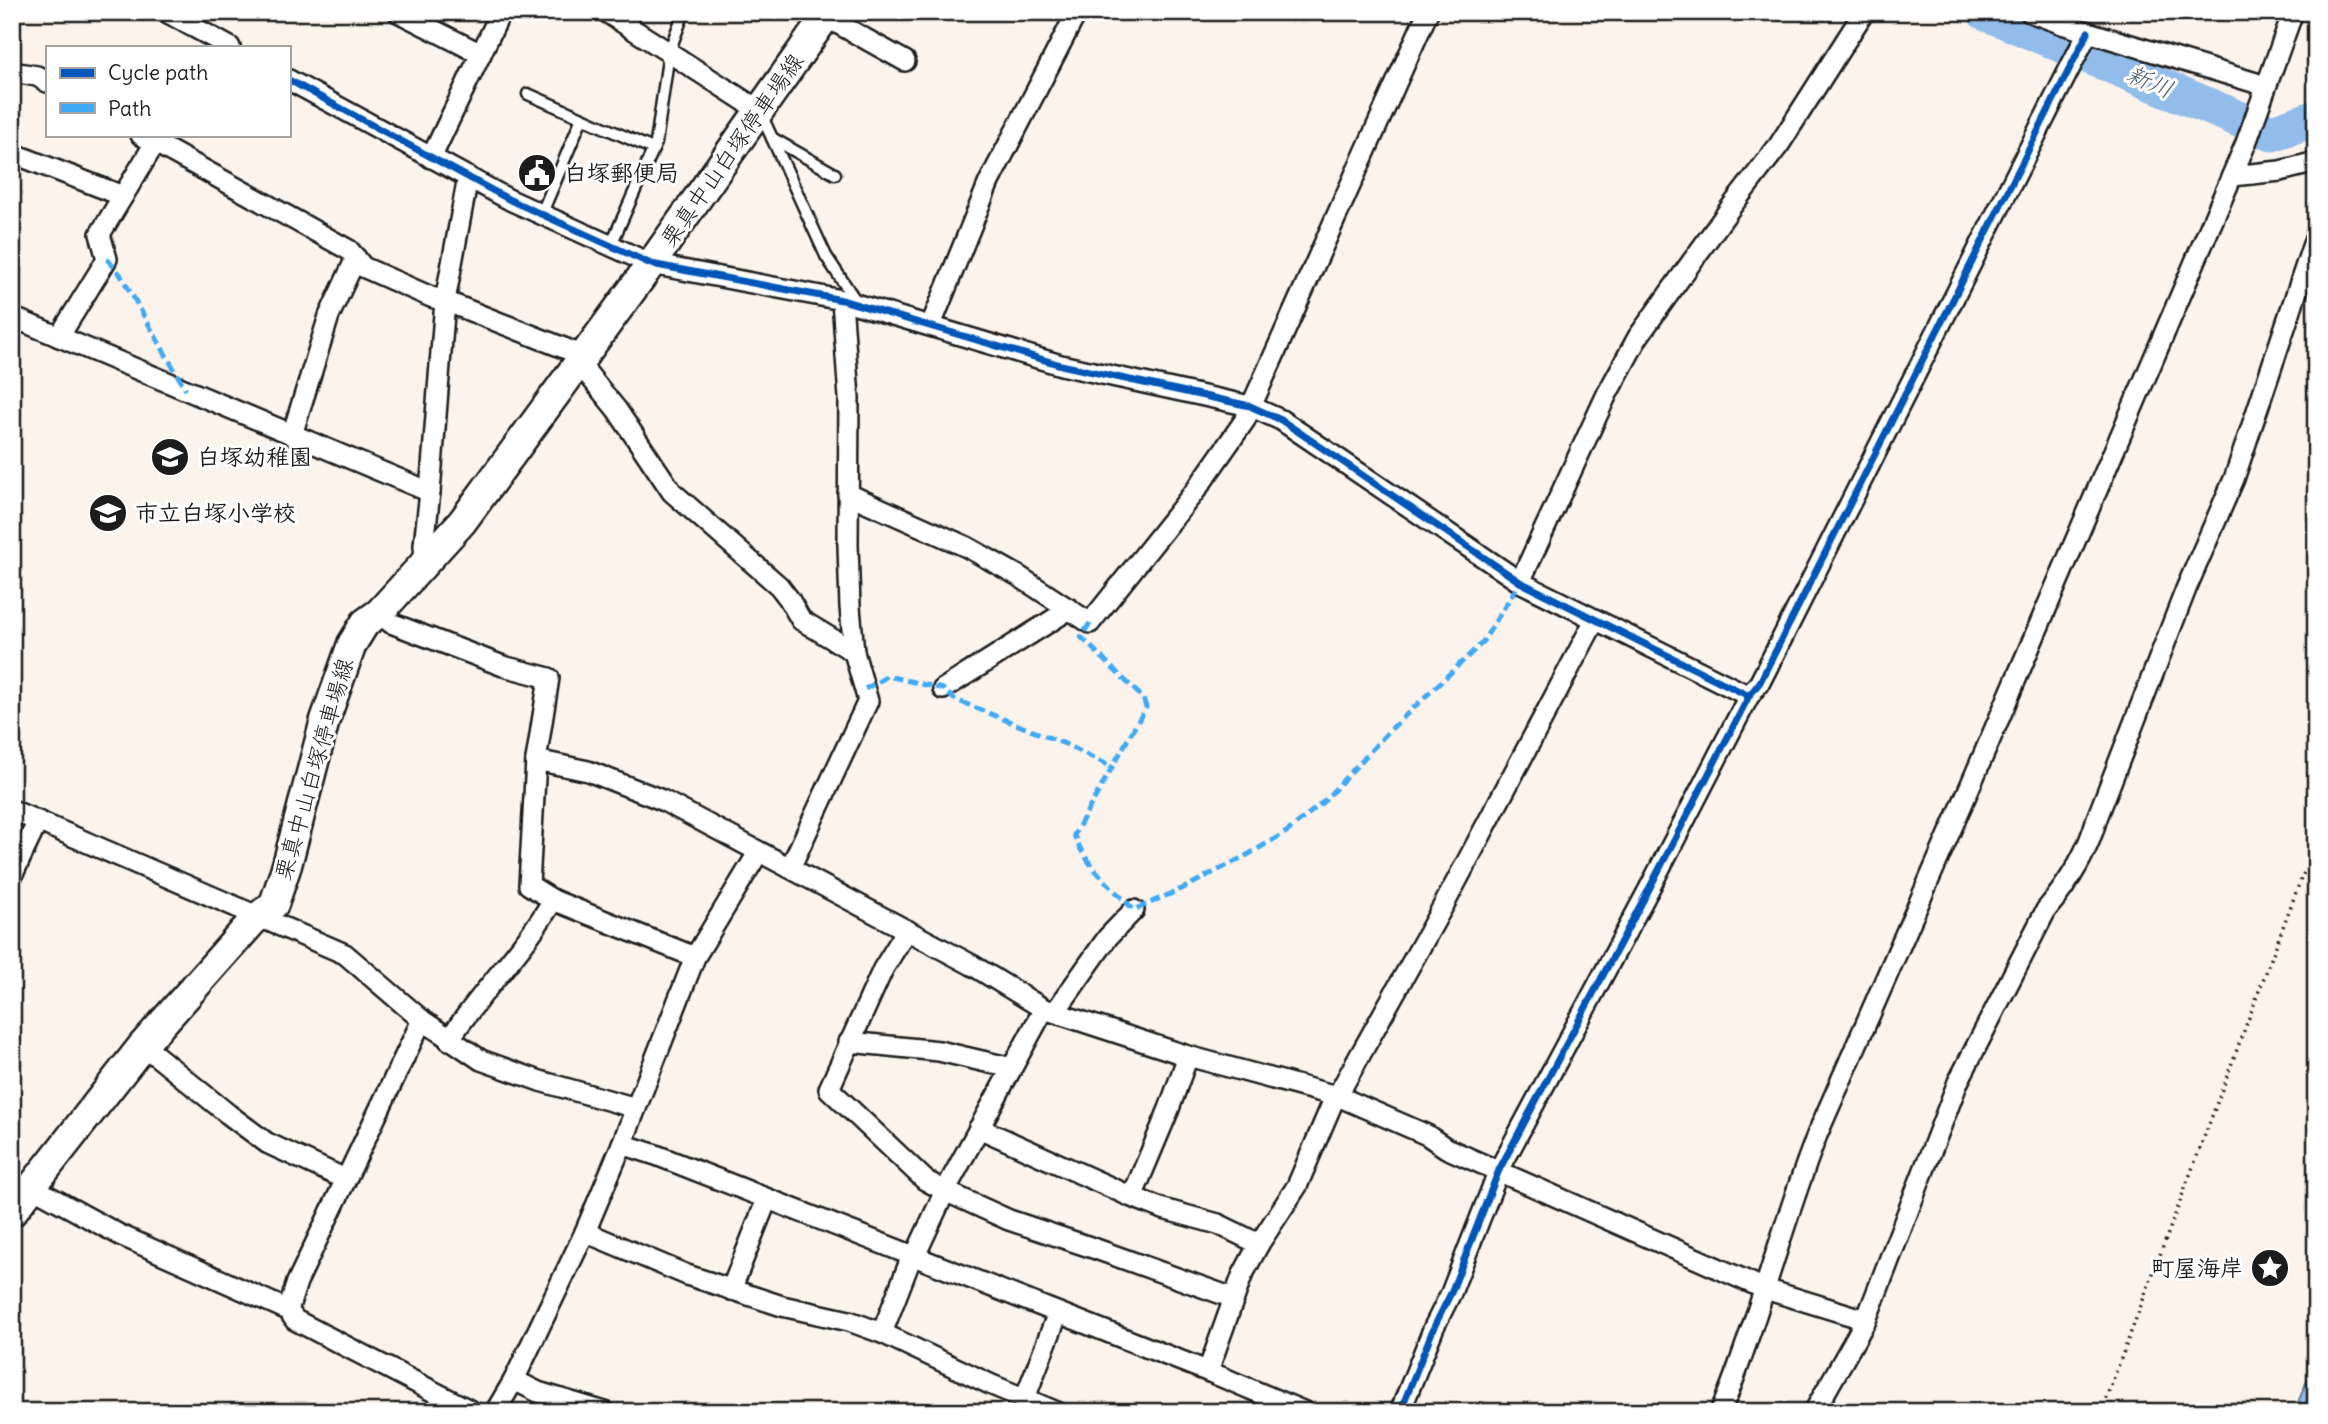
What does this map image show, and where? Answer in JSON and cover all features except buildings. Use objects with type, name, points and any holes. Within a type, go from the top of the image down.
[{"type":"main road","name":"栗真中山白塚停車場線","points":[[12,1212],[143,1045],[259,915],[274,904],[287,865],[325,720],[352,644],[365,623],[379,613],[462,522],[651,264],[828,14]]},
{"type":"street","points":[[166,12],[228,46]]},
{"type":"street","points":[[398,12],[481,54]]},
{"type":"street","points":[[431,158],[501,12]]},
{"type":"street","points":[[606,12],[760,111]]},
{"type":"street","points":[[930,325],[989,182],[1077,12]]},
{"type":"street","points":[[848,494],[967,547],[1017,575],[1090,623],[1196,490],[1245,420],[1428,12]]},
{"type":"street","points":[[1520,582],[1607,394],[1638,337],[1779,145],[1864,12]]},
{"type":"street","points":[[2030,12],[2067,19],[2086,34],[2263,96]]},
{"type":"street","points":[[1720,1412],[1730,1391],[1765,1289],[1796,1187],[1817,1135],[1979,767],[2246,143],[2293,12]]},
{"type":"street","points":[[828,14],[905,61]]},
{"type":"street","points":[[1400,1412],[1434,1327],[1451,1293],[1499,1170],[1749,696],[1760,682],[2086,34]]},
{"type":"street","points":[[12,72],[37,76],[46,81]]},
{"type":"street","points":[[290,81],[541,215],[651,264],[850,302],[1061,365],[1250,406],[1281,420],[1520,582],[1749,696]]},
{"type":"street","points":[[59,337],[107,259],[100,234],[123,196],[148,139],[349,250],[363,267],[581,360],[672,492],[779,586],[801,620],[854,652]]},
{"type":"street","points":[[12,153],[123,196]]},
{"type":"street","points":[[2232,176],[2280,171],[2316,162]]},
{"type":"street","points":[[425,561],[424,545],[445,301],[468,177]]},
{"type":"street","points":[[1814,1412],[1866,1320],[1958,1082],[2046,910],[2091,840],[2097,818],[2186,589],[2234,479],[2316,235]]},
{"type":"street","points":[[292,435],[329,316],[356,258]]},
{"type":"street","points":[[790,867],[868,701],[854,652],[850,595],[850,302]]},
{"type":"street","points":[[12,317],[430,492]]},
{"type":"street","points":[[943,689],[1070,609]]},
{"type":"street","points":[[379,613],[391,622],[453,647],[503,666],[549,678],[536,760],[529,886],[553,900],[695,957]]},
{"type":"street","points":[[1208,1371],[1242,1276],[1259,1244],[1297,1186],[1340,1091],[1446,901],[1595,620]]},
{"type":"street","points":[[536,760],[588,771],[662,800],[972,965],[1050,1011],[1188,1056],[1338,1097],[1427,1135],[1446,1148],[1765,1289],[1866,1320]]},
{"type":"street","points":[[12,810],[345,954],[422,1020],[481,1060],[540,1081],[636,1108]]},
{"type":"street","points":[[12,876],[38,821]]},
{"type":"street","points":[[495,1412],[514,1380],[585,1232],[695,957],[758,853]]},
{"type":"street","points":[[449,1040],[539,925],[553,900]]},
{"type":"street","points":[[882,1333],[911,1261],[945,1191],[1012,1068],[1050,1011],[1108,937],[1134,910]]},
{"type":"street","points":[[906,930],[883,969],[829,1089],[925,1180],[945,1191],[1009,1220],[1233,1298]]},
{"type":"street","points":[[288,1310],[297,1282],[422,1020]]},
{"type":"street","points":[[849,1042],[939,1051],[1012,1068]]},
{"type":"street","points":[[143,1045],[267,1143],[345,1179]]},
{"type":"street","points":[[1132,1197],[1188,1056]]},
{"type":"street","points":[[979,1128],[1132,1197],[1163,1209],[1218,1224],[1259,1244]]},
{"type":"street","points":[[622,1144],[1208,1371],[1305,1412]]},
{"type":"street","points":[[32,1187],[120,1235],[288,1310],[295,1320],[473,1412]]},
{"type":"street","points":[[732,1290],[767,1199]]},
{"type":"street","points":[[585,1232],[687,1275],[782,1306],[849,1321],[882,1333],[992,1385],[1057,1412]]},
{"type":"street","points":[[1025,1398],[1058,1313]]},
{"type":"street","points":[[514,1380],[538,1392],[605,1412]]},
{"type":"lane","points":[[610,247],[653,149],[669,52],[684,12]]},
{"type":"lane","points":[[528,94],[653,149]]},
{"type":"lane","points":[[760,111],[826,256],[850,302]]},
{"type":"lane","points":[[541,215],[582,118]]},
{"type":"lane","points":[[772,138],[835,174]]},
{"type":"path","points":[[2101,1412],[2296,892],[2316,847]]},
{"type":"water","points":[[2316,1359],[2316,1412],[2294,1412]]},
{"type":"waterway","name":"新川","points":[[1985,12],[2272,133],[2316,118]]},
{"type":"marked path","points":[[107,259],[120,274],[186,390]]},
{"type":"marked path","points":[[1090,623],[1081,637],[1143,698],[1146,707],[1074,835],[1092,866],[1134,910],[1249,854],[1288,831],[1323,802],[1389,731],[1482,643],[1520,582]]},
{"type":"marked path","points":[[865,689],[888,676],[943,689],[954,699],[1065,744],[1112,767]]},
{"type":"cycle path","points":[[1400,1412],[1434,1327],[1451,1293],[1499,1170],[1749,696],[1760,682],[2088,32]]},
{"type":"cycle path","points":[[290,81],[510,200],[651,264],[842,300],[1061,365],[1250,406],[1281,420],[1520,582],[1749,696]]},
{"type":"place","name":"白塚郵便局","points":[[537,173]]},
{"type":"place","name":"白塚幼稚園","points":[[170,457]]},
{"type":"place","name":"市立白塚小学校","points":[[108,513]]},
{"type":"place","name":"町屋海岸","points":[[2270,1268]]}]
